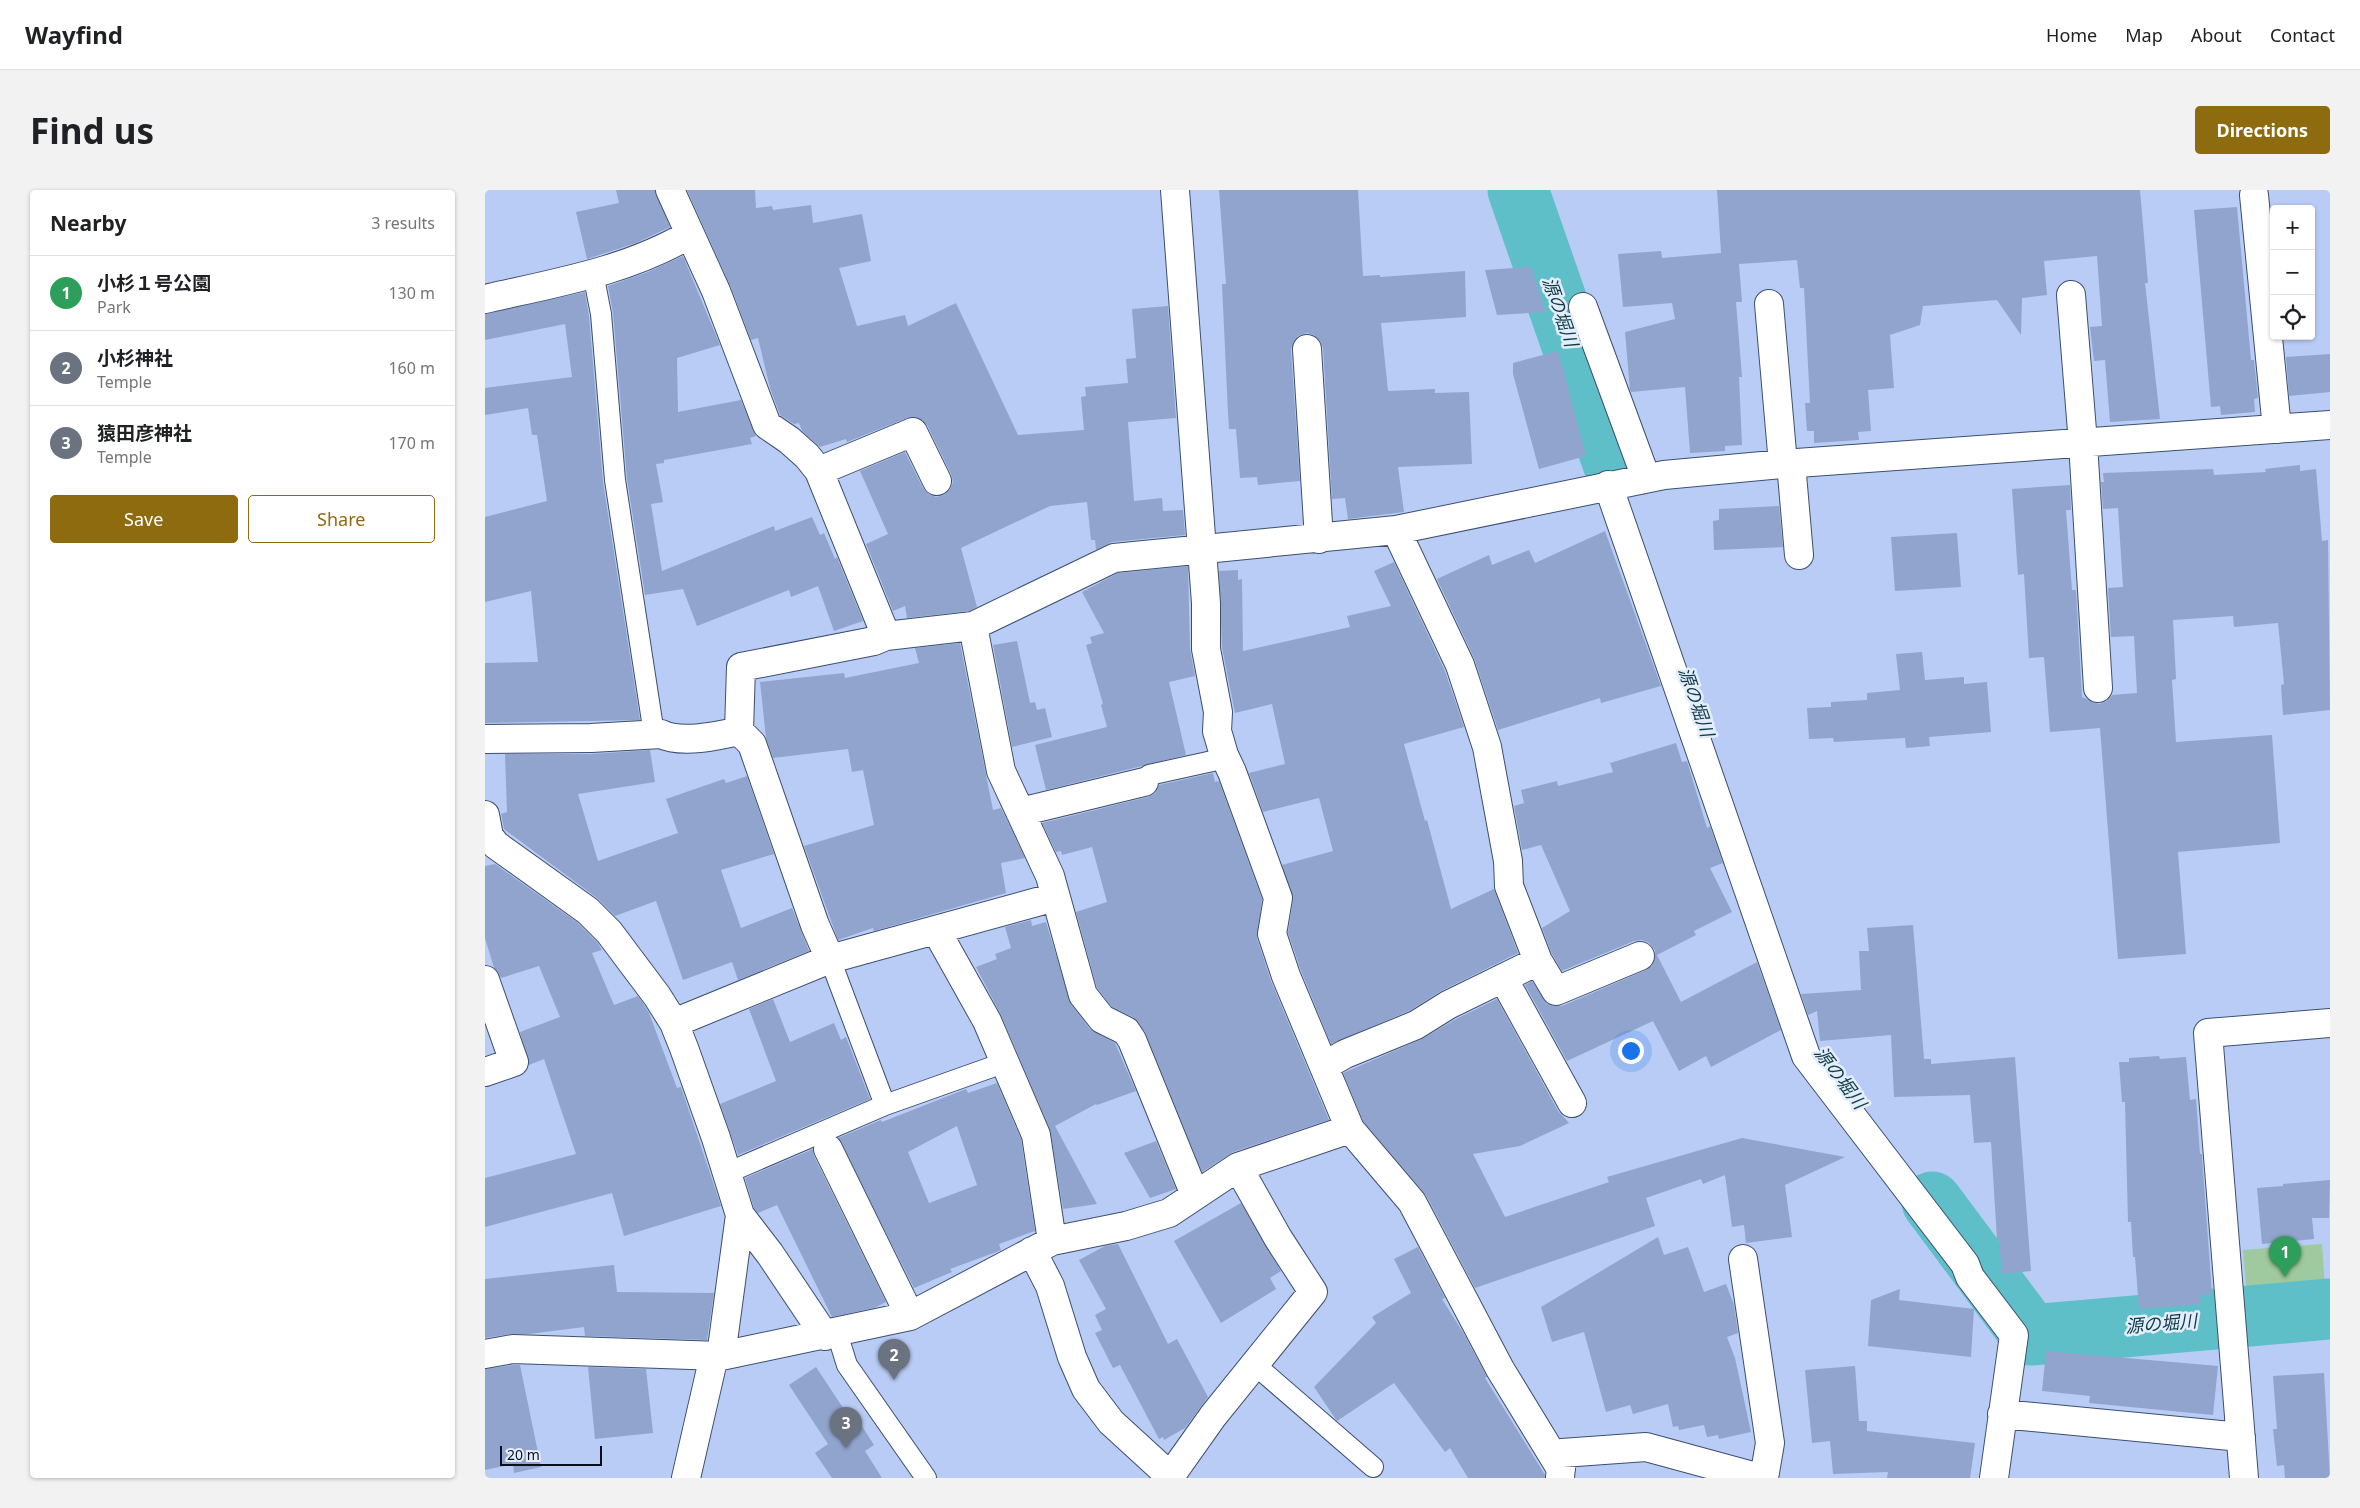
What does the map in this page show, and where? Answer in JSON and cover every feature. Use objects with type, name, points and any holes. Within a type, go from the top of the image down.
[{"type":"street","points":[[670,190],[717,291],[767,424],[795,445],[819,471],[886,636]]},
{"type":"street","points":[[1175,190],[1206,603],[1206,649],[1219,712],[1217,731],[1225,758],[1278,898],[1271,934],[1286,976],[1350,1129],[1412,1202],[1500,1369],[1560,1474]]},
{"type":"street","points":[[2254,195],[2277,429]]},
{"type":"street","points":[[485,298],[584,278],[593,273],[664,250],[690,234]]},
{"type":"street","points":[[2071,295],[2083,442],[2099,688]]},
{"type":"street","points":[[1769,304],[1799,555]]},
{"type":"street","points":[[1583,307],[1646,478]]},
{"type":"street","points":[[1307,349],[1319,539]]},
{"type":"street","points":[[830,960],[815,925],[752,744],[739,731],[741,667],[873,641],[886,636],[973,626],[1114,558],[1201,551],[1396,530],[1646,478],[1787,464],[2330,426]]},
{"type":"street","points":[[819,471],[913,432],[937,481]]},
{"type":"street","points":[[1608,485],[1806,1056],[1965,1264],[1970,1277],[2014,1335],[2001,1414],[1994,1478]]},
{"type":"street","points":[[1396,530],[1460,665],[1484,738],[1508,861],[1509,886],[1538,961],[1556,991],[1640,956]]},
{"type":"street","points":[[973,626],[1001,771],[1050,876],[1083,995],[1102,1019],[1126,1031],[1132,1040],[1195,1195]]},
{"type":"street","points":[[485,739],[591,738],[654,734],[661,734],[668,738],[713,737],[739,731]]},
{"type":"street","points":[[1020,812],[1143,782]]},
{"type":"street","points":[[486,829],[496,845],[588,911],[609,932],[657,996],[674,1023],[740,1214],[831,1334]]},
{"type":"street","points":[[674,1023],[830,960],[1055,897]]},
{"type":"street","points":[[936,930],[987,1021],[1036,1135],[1042,1246],[1050,1286],[1072,1357],[1086,1389],[1111,1422],[1169,1477],[1254,1364],[1313,1292],[1278,1238],[1239,1168]]},
{"type":"street","points":[[1324,1066],[1345,1054],[1417,1025],[1448,1005],[1538,961]]},
{"type":"street","points":[[1503,978],[1572,1103]]},
{"type":"street","points":[[485,980],[514,1062],[485,1072]]},
{"type":"street","points":[[2244,1478],[2208,1032],[2330,1023]]},
{"type":"street","points":[[485,1354],[513,1349],[718,1356],[831,1334],[909,1316],[1042,1246],[1126,1226],[1169,1213],[1239,1168],[1350,1129]]},
{"type":"street","points":[[828,1149],[909,1316]]},
{"type":"street","points":[[686,1478],[718,1356],[740,1214]]},
{"type":"street","points":[[1743,1258],[1771,1442],[1764,1478]]},
{"type":"street","points":[[2001,1414],[2241,1437]]},
{"type":"street","points":[[1560,1474],[1562,1453],[1645,1447],[1760,1478]]},
{"type":"lane","points":[[593,273],[602,324],[615,480],[654,734]]},
{"type":"lane","points":[[1143,782],[1149,775],[1225,758]]},
{"type":"lane","points":[[830,960],[885,1105]]},
{"type":"lane","points":[[727,1173],[885,1105],[1006,1062]]},
{"type":"lane","points":[[831,1334],[847,1365],[926,1478]]},
{"type":"lane","points":[[1254,1364],[1373,1467]]},
{"type":"green space","points":[[2322,1244],[2326,1303],[2248,1310],[2243,1250]]},
{"type":"building","points":[[616,190],[655,190],[670,227],[636,243],[587,259],[576,212],[619,203]]},
{"type":"building","points":[[687,190],[755,190],[756,208],[772,206],[773,210],[811,205],[813,223],[862,214],[871,261],[839,268],[857,326],[905,315],[908,326],[956,303],[1018,435],[1084,430],[1081,397],[1086,396],[1085,387],[1128,383],[1126,359],[1136,358],[1132,309],[1168,306],[1176,418],[1128,422],[1134,501],[1162,498],[1163,511],[1183,510],[1185,535],[1112,542],[1096,550],[1095,540],[1091,540],[1087,502],[1050,506],[961,548],[977,607],[969,611],[907,618],[905,606],[893,611],[866,544],[888,534],[860,471],[905,452],[923,488],[929,494],[936,497],[944,495],[950,489],[953,482],[951,474],[927,425],[915,417],[907,418],[847,442],[846,439],[820,447],[802,431],[799,423],[794,424],[780,415],[770,388],[758,338],[751,340],[730,285]]},
{"type":"building","points":[[1219,190],[1358,190],[1363,276],[1380,275],[1380,277],[1465,271],[1466,317],[1381,323],[1388,391],[1435,389],[1435,393],[1469,392],[1472,464],[1398,467],[1404,512],[1348,519],[1345,498],[1332,499],[1323,348],[1320,341],[1314,335],[1307,333],[1298,336],[1291,350],[1300,481],[1258,485],[1257,477],[1240,478],[1236,429],[1229,429],[1222,284],[1226,284]]},
{"type":"building","points":[[1717,190],[2140,190],[2148,283],[2145,283],[2160,419],[2110,422],[2105,360],[2094,361],[2090,327],[2102,326],[2097,256],[2044,261],[2047,295],[2022,298],[2021,335],[1997,300],[1923,306],[1920,325],[1890,335],[1894,388],[1868,390],[1871,431],[1858,432],[1859,440],[1814,443],[1814,431],[1807,431],[1805,403],[1810,403],[1804,288],[1800,288],[1797,260],[1739,264],[1742,302],[1736,302],[1742,377],[1739,377],[1742,445],[1725,446],[1725,451],[1690,453],[1685,387],[1631,392],[1630,390],[1625,332],[1675,319],[1672,303],[1623,307],[1618,254],[1661,251],[1662,258],[1721,253]]},
{"type":"building","points":[[2237,207],[2251,360],[2254,360],[2258,398],[2254,399],[2255,412],[2221,415],[2220,406],[2211,407],[2194,210]]},
{"type":"building","points":[[683,256],[720,345],[677,358],[678,412],[741,400],[756,436],[750,438],[752,444],[664,460],[664,463],[656,464],[663,502],[651,504],[662,571],[774,526],[775,531],[812,517],[820,535],[824,533],[835,559],[837,557],[863,621],[834,631],[818,586],[791,597],[789,590],[697,626],[683,589],[645,595],[627,479],[613,313],[608,286],[648,272]]},
{"type":"building","points":[[1531,267],[1546,312],[1497,315],[1485,270]]},
{"type":"building","points":[[585,292],[589,316],[603,482],[640,720],[485,723],[485,663],[538,662],[531,591],[485,602],[485,517],[547,501],[537,435],[532,435],[528,408],[485,415],[485,388],[572,377],[565,324],[485,340],[485,314]]},
{"type":"building","points":[[1558,351],[1586,456],[1539,469],[1513,374],[1513,363]]},
{"type":"building","points":[[2330,354],[2330,392],[2289,396],[2286,357]]},
{"type":"building","points":[[2300,465],[2300,471],[2316,469],[2322,541],[2328,540],[2330,710],[2283,715],[2281,685],[2284,684],[2278,623],[2234,627],[2233,616],[2173,620],[2176,679],[2172,680],[2176,742],[2272,735],[2280,843],[2178,852],[2186,954],[2118,959],[2100,728],[2050,732],[2044,657],[2029,658],[2024,574],[2018,575],[2012,489],[2070,485],[2071,510],[2066,510],[2072,590],[2076,590],[2082,697],[2099,704],[2107,701],[2112,695],[2137,693],[2134,636],[2111,637],[2108,588],[2123,587],[2118,508],[2103,509],[2101,482],[2104,482],[2103,473],[2213,469],[2214,475],[2266,472],[2265,469]]},
{"type":"building","points":[[1779,506],[1783,547],[1714,550],[1713,521],[1719,520],[1719,509]]},
{"type":"building","points":[[1605,531],[1661,686],[1601,703],[1600,698],[1498,730],[1474,658],[1437,579],[1489,555],[1492,565],[1529,550],[1535,563]]},
{"type":"building","points":[[1957,533],[1961,587],[1895,591],[1891,537]]},
{"type":"building","points":[[1394,562],[1445,671],[1464,727],[1404,744],[1451,909],[1494,889],[1518,953],[1441,991],[1409,1011],[1331,1044],[1301,971],[1288,933],[1293,900],[1282,865],[1333,851],[1319,798],[1263,812],[1249,773],[1285,764],[1272,704],[1235,713],[1222,648],[1219,571],[1238,570],[1238,580],[1242,579],[1243,651],[1350,627],[1347,616],[1391,606],[1374,571]]},
{"type":"building","points":[[1188,566],[1190,649],[1195,676],[1169,682],[1186,755],[1046,790],[1035,745],[1107,727],[1101,705],[1103,704],[1086,645],[1092,643],[1090,637],[1104,633],[1082,592],[1118,573]]},
{"type":"building","points":[[1017,641],[1030,703],[1035,702],[1037,710],[1045,708],[1052,737],[1012,747],[993,645]]},
{"type":"building","points":[[960,643],[993,810],[1001,808],[1025,858],[1001,863],[1006,893],[874,931],[873,928],[838,940],[804,846],[874,825],[863,770],[852,772],[848,749],[773,758],[766,738],[760,682],[844,673],[845,678],[919,663],[915,648]]},
{"type":"building","points":[[1922,652],[1925,680],[1964,677],[1964,684],[1987,682],[1991,732],[1929,737],[1930,746],[1906,748],[1905,738],[1834,742],[1833,738],[1809,739],[1807,708],[1831,707],[1831,702],[1867,700],[1867,693],[1900,690],[1896,654]]},
{"type":"building","points":[[1676,743],[1682,762],[1687,761],[1707,828],[1710,826],[1723,863],[1710,868],[1732,912],[1694,931],[1696,935],[1657,955],[1681,1002],[1757,962],[1781,1030],[1711,1067],[1706,1056],[1679,1071],[1653,1021],[1567,1061],[1525,985],[1532,981],[1547,1004],[1562,1006],[1646,970],[1652,966],[1655,950],[1649,943],[1642,940],[1634,941],[1562,971],[1552,954],[1542,928],[1570,911],[1541,845],[1522,850],[1514,806],[1524,803],[1521,790],[1557,781],[1558,786],[1613,772],[1610,763]]},
{"type":"building","points":[[650,750],[655,782],[578,794],[598,861],[678,833],[666,799],[724,779],[726,783],[747,776],[774,854],[721,870],[741,928],[792,908],[809,951],[738,980],[732,962],[683,980],[656,901],[615,916],[597,898],[504,829],[501,814],[507,812],[505,754],[591,754]]},
{"type":"building","points":[[1213,773],[1215,782],[1219,781],[1262,899],[1257,938],[1271,981],[1329,1120],[1233,1152],[1202,1172],[1145,1032],[1133,1017],[1112,1007],[1097,988],[1076,912],[1107,902],[1092,847],[1062,855],[1061,851],[1056,852],[1042,823],[1148,797],[1155,793],[1159,785]]},
{"type":"building","points":[[495,864],[578,923],[597,942],[602,950],[592,953],[614,1005],[638,996],[644,1005],[649,1013],[677,1088],[681,1087],[721,1206],[624,1236],[612,1193],[485,1227],[485,1178],[576,1154],[544,1059],[529,1065],[520,1032],[560,1017],[539,966],[501,978],[494,968],[485,938],[485,866]]},
{"type":"building","points":[[1031,920],[1032,926],[1046,922],[1071,1004],[1090,1029],[1115,1043],[1136,1091],[1096,1104],[1055,1126],[1097,1204],[1063,1209],[1050,1129],[1001,1015],[976,967],[997,959],[995,954],[1011,948],[1005,927]]},
{"type":"building","points":[[1913,925],[1924,1059],[1931,1059],[1931,1064],[2015,1057],[2031,1271],[2002,1274],[1999,1240],[1997,1240],[1991,1142],[1974,1143],[1970,1095],[1894,1097],[1891,1035],[1820,1041],[1817,1011],[1808,1015],[1801,994],[1861,990],[1859,951],[1869,951],[1867,928]]},
{"type":"building","points":[[773,999],[790,1042],[834,1023],[841,1040],[846,1037],[870,1099],[738,1155],[720,1104],[776,1081],[749,1009]]},
{"type":"building","points":[[1497,999],[1558,1111],[1569,1123],[1520,1146],[1473,1154],[1505,1217],[1609,1182],[1607,1177],[1742,1138],[1845,1157],[1785,1185],[1792,1237],[1746,1243],[1744,1225],[1732,1227],[1725,1175],[1703,1184],[1701,1179],[1646,1198],[1655,1226],[1475,1288],[1426,1195],[1363,1121],[1343,1073],[1422,1039],[1456,1019]]},
{"type":"building","points":[[2159,1056],[2160,1059],[2186,1057],[2190,1100],[2196,1099],[2212,1294],[2200,1295],[2201,1304],[2139,1309],[2131,1222],[2128,1222],[2125,1102],[2122,1102],[2119,1062],[2129,1062],[2129,1058]]},
{"type":"building","points":[[997,1083],[1021,1139],[1035,1231],[999,1244],[1001,1250],[950,1269],[952,1272],[914,1288],[838,1138],[966,1089],[968,1093]],"holes":[[[957,1126],[977,1185],[929,1203],[908,1152]]]},
{"type":"building","points":[[1156,1141],[1176,1189],[1150,1198],[1124,1153]]},
{"type":"building","points":[[813,1149],[814,1156],[886,1302],[874,1308],[832,1317],[777,1205],[758,1213],[754,1208],[745,1178]]},
{"type":"building","points":[[2330,1180],[2329,1218],[2312,1218],[2314,1239],[2262,1244],[2257,1188]]},
{"type":"building","points":[[1241,1203],[1281,1271],[1270,1278],[1276,1289],[1221,1323],[1174,1241]]},
{"type":"building","points":[[1658,1237],[1664,1255],[1688,1247],[1704,1292],[1726,1284],[1734,1305],[1738,1333],[1727,1337],[1735,1358],[1751,1432],[1719,1439],[1718,1435],[1707,1437],[1704,1425],[1679,1430],[1678,1426],[1673,1427],[1668,1404],[1633,1414],[1630,1405],[1606,1412],[1584,1332],[1552,1342],[1541,1307]]},
{"type":"building","points":[[1118,1244],[1168,1344],[1177,1339],[1208,1397],[1185,1428],[1164,1440],[1163,1437],[1159,1439],[1120,1365],[1113,1368],[1095,1333],[1102,1330],[1095,1315],[1106,1309],[1079,1260],[1105,1246]]},
{"type":"building","points":[[1418,1247],[1445,1298],[1442,1299],[1464,1334],[1487,1377],[1485,1378],[1545,1475],[1545,1478],[1468,1478],[1450,1448],[1445,1452],[1394,1383],[1337,1421],[1314,1387],[1376,1323],[1372,1317],[1411,1293],[1394,1259]]},
{"type":"building","points":[[614,1265],[617,1292],[714,1293],[707,1340],[585,1336],[584,1327],[485,1338],[485,1279]]},
{"type":"building","points":[[1900,1289],[1899,1300],[1974,1309],[1971,1357],[1868,1346],[1871,1300]]},
{"type":"building","points":[[2046,1351],[2218,1366],[2213,1415],[2089,1403],[2090,1396],[2042,1391]]},
{"type":"building","points":[[520,1365],[541,1467],[514,1473],[513,1464],[485,1470],[485,1369]]},
{"type":"building","points":[[1855,1366],[1859,1421],[1867,1421],[1867,1431],[1975,1443],[1970,1478],[1887,1478],[1888,1472],[1833,1474],[1830,1441],[1812,1443],[1805,1370]]},
{"type":"building","points":[[588,1367],[646,1369],[653,1433],[595,1439]]},
{"type":"building","points":[[816,1367],[855,1426],[860,1423],[874,1445],[865,1451],[882,1478],[832,1478],[815,1453],[828,1444],[789,1385]]},
{"type":"building","points":[[2324,1373],[2330,1478],[2285,1478],[2284,1465],[2277,1466],[2273,1429],[2277,1429],[2273,1376]]},
{"type":"waterway","name":"源の堀川","points":[[1518,190],[1613,463]]},
{"type":"waterway","name":"源の堀川","points":[[1932,1202],[2031,1335],[2330,1309]]},
{"type":"place","name":"小杉１号公園","points":[[2285,1277]]},
{"type":"place","name":"小杉神社","points":[[894,1380]]},
{"type":"place","name":"猿田彦神社","points":[[846,1448]]}]
